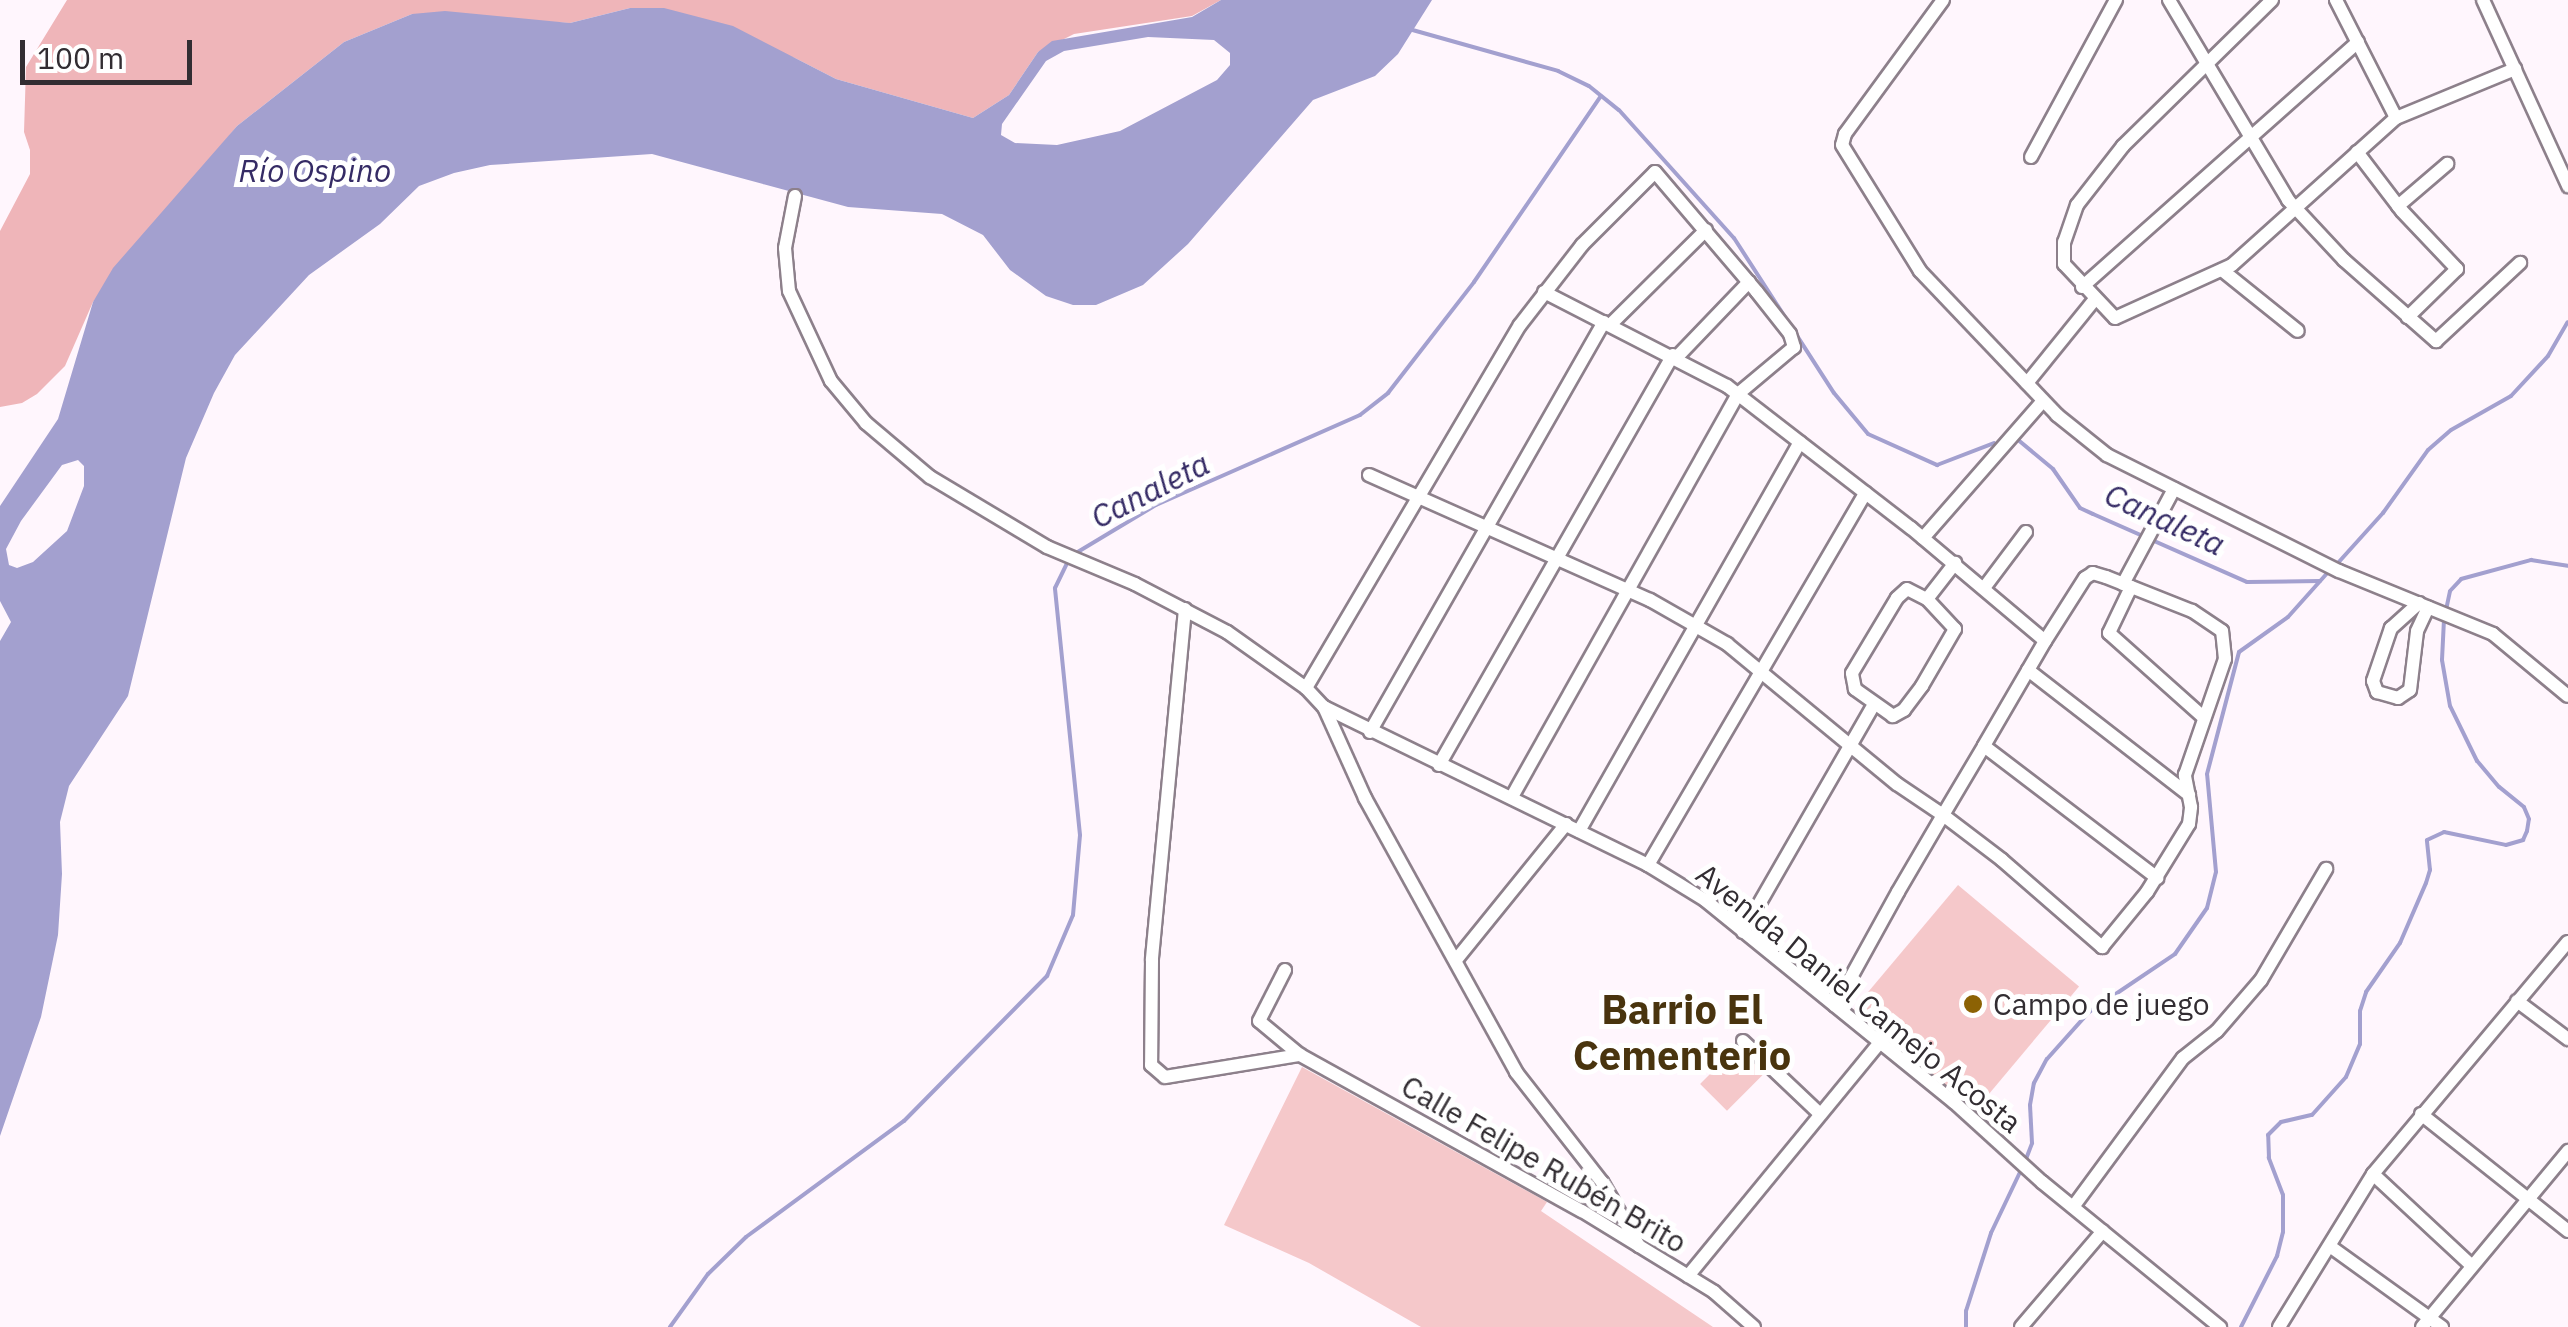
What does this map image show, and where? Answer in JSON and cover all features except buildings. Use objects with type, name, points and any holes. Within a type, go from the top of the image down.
[{"type":"street","points":[[1943,0],[1854,122],[1842,145],[1920,271],[2043,401],[2107,455],[2333,568],[2493,634],[2568,696]]},
{"type":"street","points":[[2030,157],[2116,0]]},
{"type":"street","points":[[2169,0],[2296,209],[2344,260],[2436,341],[2520,262]]},
{"type":"street","points":[[2272,0],[2122,146],[2077,205],[2062,256],[2069,274],[2115,318],[2222,270],[2396,118],[2515,69]]},
{"type":"street","points":[[2336,0],[2396,118]]},
{"type":"street","points":[[2483,0],[2568,186]]},
{"type":"street","points":[[2082,287],[2358,42]]},
{"type":"street","points":[[2357,152],[2398,206],[2458,269],[2408,317]]},
{"type":"street","points":[[2398,206],[2447,164]]},
{"type":"street","points":[[1306,688],[1503,351],[1582,245],[1655,172],[1749,282],[1794,342],[1790,354],[1738,394],[1511,798]]},
{"type":"street","points":[[795,196],[785,248],[786,279],[814,351],[844,399],[930,477],[1069,559],[1185,609],[1247,644],[1306,688],[1324,707],[1365,798],[1516,1072],[1591,1167],[1639,1246]]},
{"type":"street","points":[[1370,732],[1607,323],[1706,230]]},
{"type":"street","points":[[2222,270],[2298,331]]},
{"type":"street","points":[[1439,765],[1675,356],[1749,282]]},
{"type":"street","points":[[1544,292],[1675,356],[1738,394],[1923,538],[2045,641]]},
{"type":"street","points":[[2027,383],[2095,300]]},
{"type":"street","points":[[1923,538],[2043,401]]},
{"type":"street","points":[[1456,960],[1573,828],[1696,626],[1800,442]]},
{"type":"street","points":[[1370,475],[1696,626],[1760,670],[1944,816],[2102,947],[2157,878],[2189,824],[2185,775],[2224,659],[2224,634],[2192,611],[2090,574],[2045,641],[1984,746],[1944,816],[1835,1006]]},
{"type":"street","points":[[2174,489],[2127,585],[2109,633],[2202,716]]},
{"type":"street","points":[[1648,865],[1864,493]]},
{"type":"street","points":[[1984,588],[2026,532]]},
{"type":"street","points":[[1927,599],[1955,564]]},
{"type":"street","points":[[1914,590],[1927,599],[1952,623],[1954,635],[1900,714],[1887,715],[1855,689],[1852,673],[1901,592],[1914,590]]},
{"type":"street","points":[[1185,609],[1152,960],[1151,1066],[1165,1077],[1300,1055]]},
{"type":"street","points":[[2434,610],[2417,631],[2410,690],[2398,698],[2377,692],[2373,681],[2390,628],[2434,610]]},
{"type":"street","points":[[2028,670],[2189,796]]},
{"type":"street","points":[[1743,932],[1874,706]]},
{"type":"street","name":"Avenida Daniel Camejo Acosta","points":[[1324,707],[1648,865],[1705,900],[2220,1327]]},
{"type":"street","points":[[1984,746],[2157,878]]},
{"type":"street","points":[[2072,1207],[2183,1058],[2216,1030],[2262,980],[2326,869]]},
{"type":"street","points":[[2279,1327],[2373,1174],[2568,942]]},
{"type":"street","name":"Calle Felipe Rubén Brito","points":[[1285,970],[1259,1021],[1300,1055],[1460,1141],[1639,1246],[1688,1276],[1754,1327]]},
{"type":"street","points":[[2518,1001],[2568,1039]]},
{"type":"street","points":[[1742,1041],[1820,1114]]},
{"type":"street","points":[[1688,1276],[1880,1042]]},
{"type":"street","points":[[2421,1114],[2568,1231]]},
{"type":"street","points":[[2426,1322],[2568,1151]]},
{"type":"street","points":[[2373,1174],[2472,1266]]},
{"type":"street","points":[[2022,1327],[2102,1231]]},
{"type":"street","points":[[2330,1247],[2426,1322],[2442,1327]]},
{"type":"shaded area","points":[[67,0],[1221,0],[1192,16],[1074,34],[1038,52],[1009,95],[973,118],[836,79],[795,58],[630,8],[570,23],[412,14],[344,42],[237,126],[93,302],[65,366],[37,394],[22,403],[0,407],[0,231],[30,174],[30,150],[24,132],[26,67]]},
{"type":"shaded area","name":"Campo de juego","points":[[1958,885],[2079,987],[1974,1111],[1853,1010]]},
{"type":"shaded area","points":[[1739,1045],[1766,1072],[1727,1111],[1700,1084]]},
{"type":"shaded area","points":[[1302,1067],[1547,1202],[1541,1211],[1713,1327],[1421,1327],[1309,1263],[1224,1225]]},
{"type":"water","name":"Río Ospino","points":[[1221,0],[1432,0],[1398,54],[1375,76],[1313,100],[1188,244],[1143,285],[1096,305],[1073,305],[1046,296],[1010,270],[983,235],[942,214],[848,207],[652,154],[490,165],[454,173],[419,186],[380,224],[309,275],[235,355],[186,458],[128,696],[69,786],[60,822],[58,935],[41,1017],[0,1136],[0,641],[11,622],[0,601],[0,506],[58,419],[93,302],[113,268],[237,126],[344,42],[412,14],[445,11],[570,23],[630,8],[664,8],[733,26],[836,79],[973,118],[1009,95],[1038,52],[1052,41],[1192,17]],"holes":[[[1148,37],[1214,40],[1230,53],[1230,65],[1217,80],[1120,131],[1057,145],[1015,143],[1001,135],[1002,124],[1046,61],[1064,51]],[[78,460],[84,466],[84,486],[67,531],[33,562],[17,568],[9,565],[6,549],[21,521],[62,465]]]},
{"type":"waterway","name":"Canaleta","points":[[1409,29],[1558,71],[1589,86],[1619,110],[1734,238],[1834,393],[1868,434],[1937,465],[1994,443]]},
{"type":"waterway","name":"Canaleta","points":[[1076,553],[1156,505],[1360,415],[1388,393],[1474,282],[1601,96]]},
{"type":"waterway","points":[[2337,564],[2383,513],[2428,450],[2451,430],[2511,396],[2548,356],[2568,322]]},
{"type":"waterway","name":"Canaleta","points":[[2017,439],[2053,469],[2080,508],[2247,582],[2320,581]]},
{"type":"waterway","name":"Canaleta","points":[[670,1327],[708,1274],[746,1237],[904,1121],[1047,976],[1073,915],[1080,835],[1055,588],[1069,559]]},
{"type":"waterway","points":[[2446,610],[2450,591],[2461,579],[2531,560],[2568,566]]},
{"type":"waterway","points":[[2026,1159],[2032,1143],[2030,1105],[2034,1083],[2047,1059],[2089,1012],[2175,954],[2207,908],[2216,872],[2207,774],[2239,652],[2288,617],[2330,570]]},
{"type":"waterway","points":[[2241,1327],[2277,1256],[2283,1232],[2283,1195],[2269,1158],[2268,1135],[2281,1122],[2312,1115],[2346,1077],[2360,1044],[2360,1011],[2366,992],[2400,943],[2426,883],[2430,870],[2427,840],[2444,832],[2506,845],[2523,840],[2527,831],[2529,819],[2524,807],[2499,787],[2477,761],[2450,706],[2442,660],[2444,619]]},
{"type":"waterway","points":[[1966,1327],[1966,1311],[1991,1233],[2022,1168]]},
{"type":"place","name":"Campo de juego","points":[[1973,1004]]},
{"type":"district","name":"Barrio El Cementerio","points":[[1682,1032]]}]
